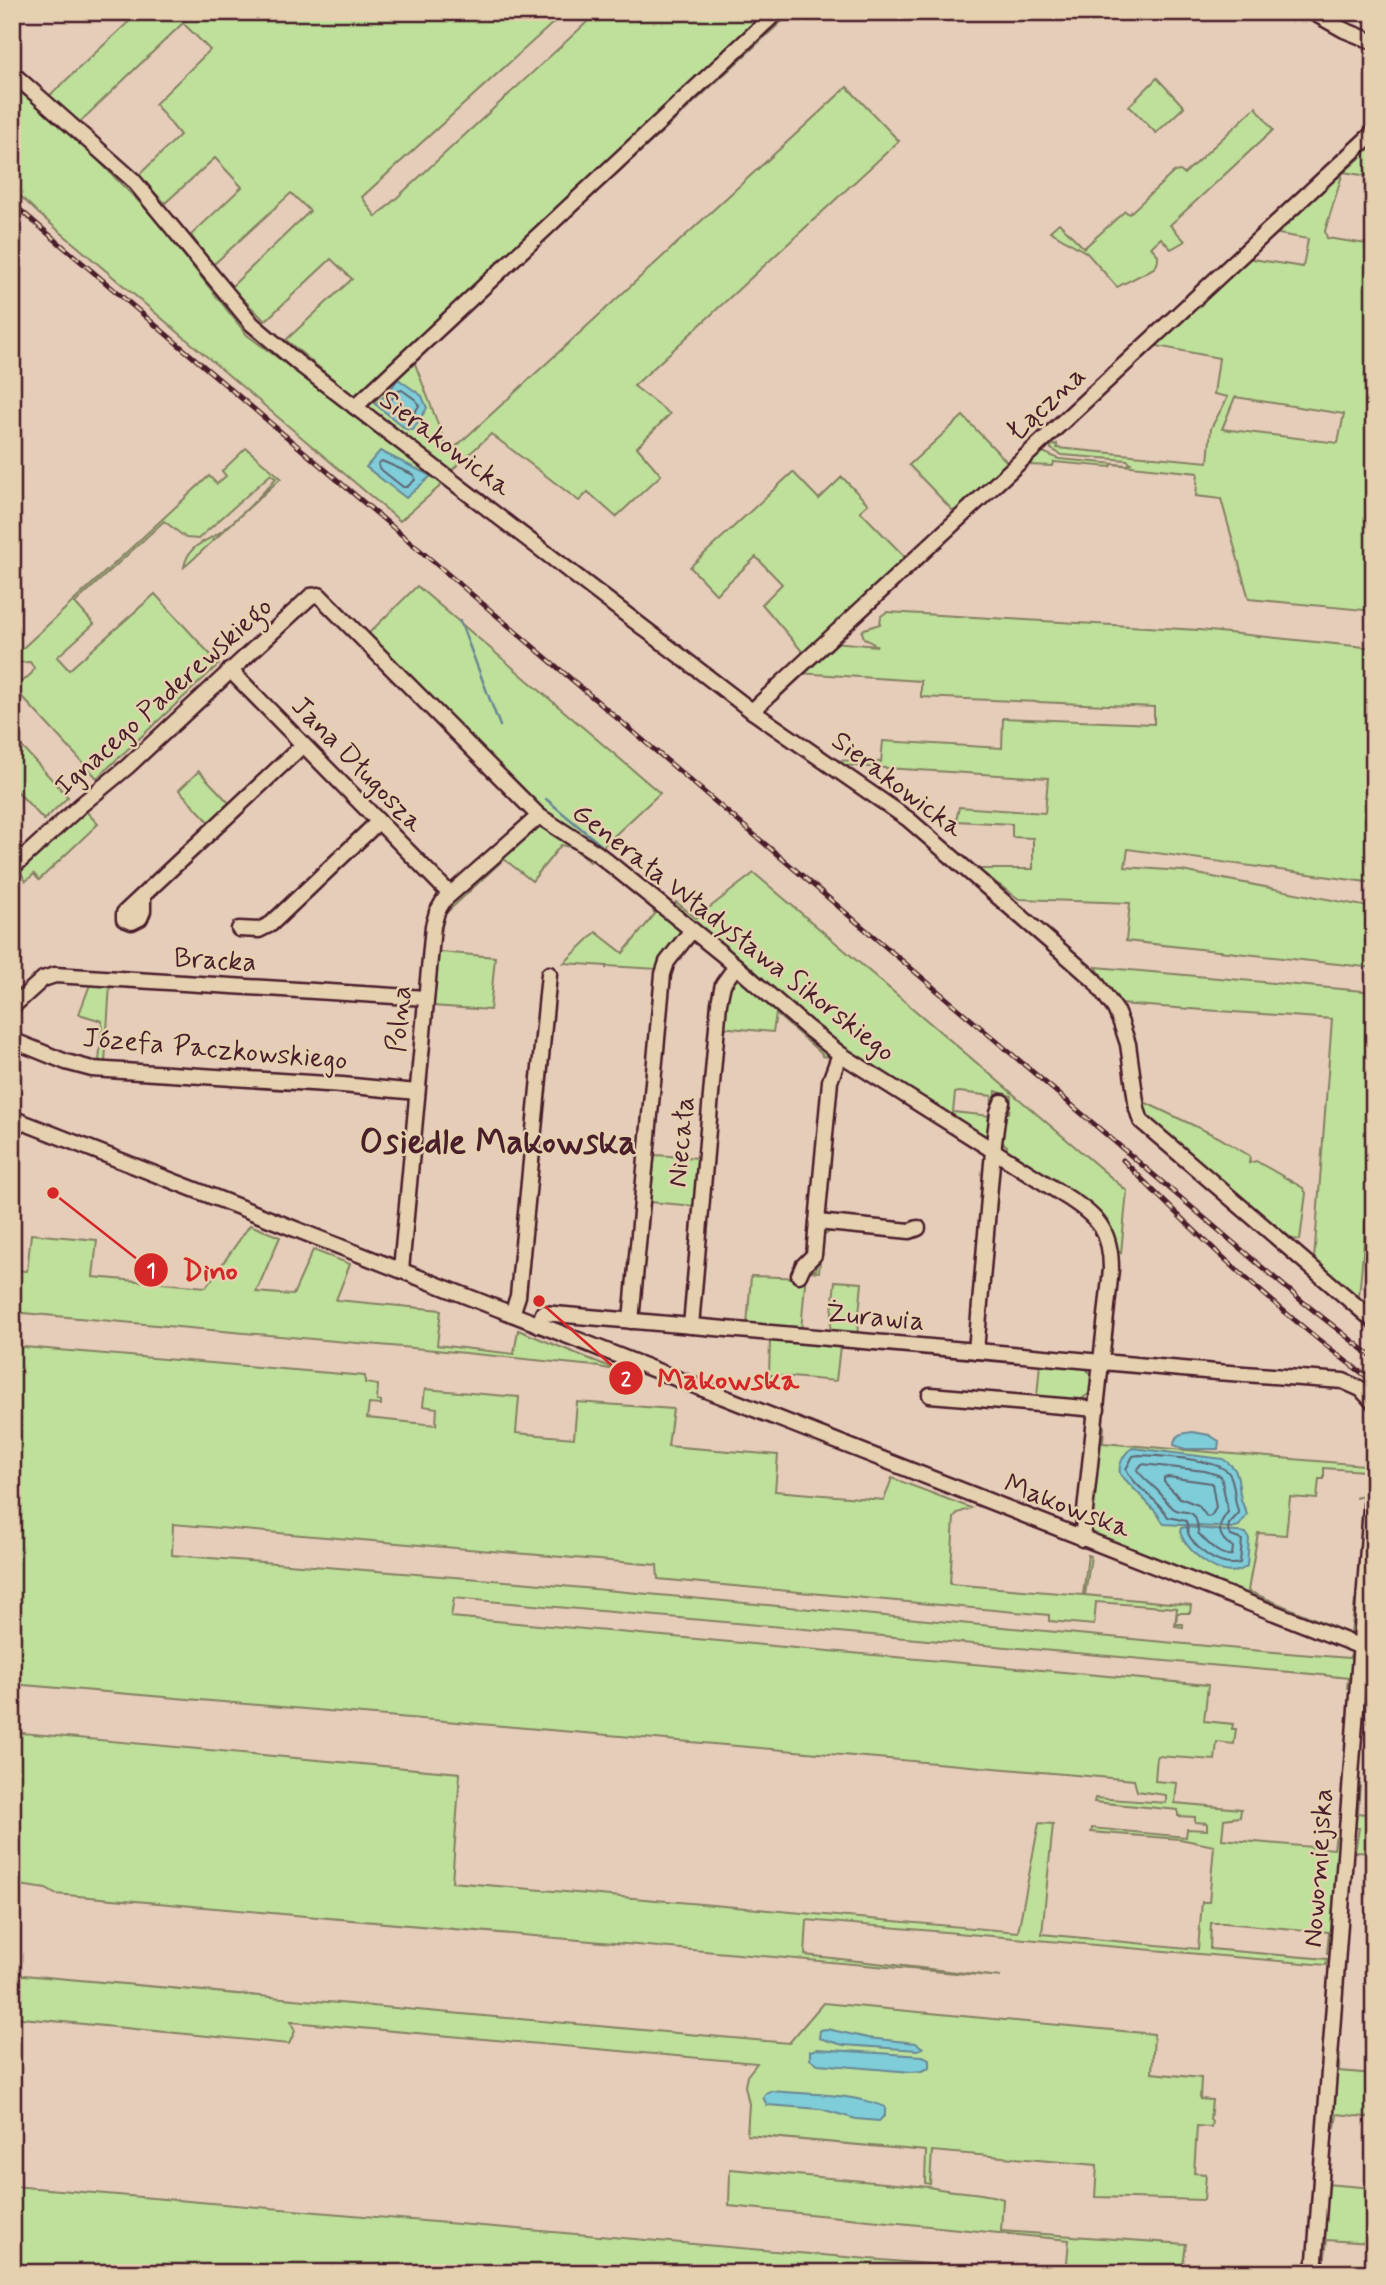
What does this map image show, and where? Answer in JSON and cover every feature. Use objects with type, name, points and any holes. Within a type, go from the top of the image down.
[{"type":"street","points":[[355,407],[777,12]]},
{"type":"street","points":[[1312,12],[1374,42]]},
{"type":"street","name":"Sierakowicka","points":[[12,73],[133,180],[252,324],[298,363],[752,711],[908,819],[1094,980],[1115,1009],[1121,1023],[1133,1068],[1136,1110],[1141,1121],[1374,1321]]},
{"type":"street","name":"Łączna","points":[[752,711],[1374,132]]},
{"type":"street","name":"Ignacego Paderewskiego","points":[[12,868],[312,596],[319,595]]},
{"type":"street","name":"Generała Władysława Sikorskiego","points":[[319,595],[539,816],[598,854],[840,1054],[1087,1210],[1103,1229],[1110,1250],[1111,1269],[1082,1539]]},
{"type":"street","name":"Jana Długosza","points":[[230,670],[450,894]]},
{"type":"street","points":[[143,897],[303,745]]},
{"type":"street","name":"Polna","points":[[401,1270],[433,926],[440,905],[450,894],[539,816]]},
{"type":"street","points":[[239,929],[259,930],[271,924],[378,822]]},
{"type":"street","points":[[631,1321],[663,974],[667,962],[692,930]]},
{"type":"street","name":"Niecała","points":[[691,1326],[719,1003],[723,984],[736,966]]},
{"type":"street","points":[[512,1314],[518,1296],[549,974]]},
{"type":"street","name":"Bracka","points":[[12,1007],[43,979],[55,975],[426,998]]},
{"type":"street","name":"Józefa Paczkowskiego","points":[[12,1040],[87,1068],[342,1084],[417,1092]]},
{"type":"street","points":[[799,1275],[803,1266],[813,1257],[830,1081],[840,1054]]},
{"type":"street","points":[[976,1350],[993,1151],[998,1112],[1002,1102]]},
{"type":"street","name":"Makowska","points":[[12,1118],[1367,1650]]},
{"type":"street","points":[[817,1222],[910,1231],[918,1228]]},
{"type":"street","name":"Żurawia","points":[[539,1325],[543,1313],[1102,1361],[1218,1365],[1343,1381],[1362,1389],[1374,1403]]},
{"type":"street","points":[[930,1395],[1097,1409]]},
{"type":"street","name":"Nowomiejska","points":[[1314,2273],[1367,1650],[1374,1466]]},
{"type":"green space","points":[[132,12],[565,12],[362,197],[376,217],[598,12],[792,12],[414,361],[449,453],[847,87],[899,141],[634,386],[670,414],[637,447],[661,475],[616,517],[588,492],[579,501],[491,434],[451,471],[364,405],[286,340],[352,279],[331,259],[265,321],[231,287],[310,211],[291,193],[213,265],[191,235],[242,187],[215,158],[165,203],[138,176],[180,135],[155,104],[210,50],[183,23],[79,123],[48,97],[135,16]]},
{"type":"green space","points":[[1157,78],[1184,107],[1156,133],[1129,106]]},
{"type":"green space","points":[[12,85],[76,138],[152,215],[247,335],[445,482],[400,521],[38,213],[12,188]]},
{"type":"green space","points":[[1256,107],[1273,130],[1170,225],[1185,241],[1171,249],[1161,238],[1151,247],[1158,255],[1153,269],[1117,287],[1087,253],[1050,231],[1059,223],[1084,248],[1125,211],[1129,214],[1174,172],[1180,171],[1184,174]]},
{"type":"green space","points":[[1374,142],[1374,177],[1344,172]]},
{"type":"green space","points":[[1343,173],[1325,231],[1327,238],[1374,245],[1374,611],[1249,599],[1221,499],[1196,496],[1198,473],[1112,464],[1111,467],[1054,462],[1053,466],[1027,465],[1043,452],[1059,459],[1127,465],[1131,463],[1127,460],[1062,455],[1051,449],[1051,446],[1057,444],[1057,448],[1208,462],[1211,428],[1228,397],[1214,394],[1219,358],[1152,345],[1246,258],[1303,267],[1308,239],[1273,233]],"holes":[[[1235,397],[1344,414],[1338,443],[1222,429]]]},
{"type":"green space","points":[[963,416],[1010,465],[957,515],[909,465]]},
{"type":"green space","points":[[246,448],[281,478],[189,563],[184,567],[195,547],[226,528],[276,478],[271,474],[198,539],[186,538],[164,521],[75,603],[94,624],[57,657],[69,670],[155,594],[219,664],[97,778],[12,686],[12,678],[22,682],[34,668],[30,662],[15,663],[12,658],[209,476],[217,484],[226,476],[222,471]]},
{"type":"green space","points":[[793,472],[819,499],[842,477],[868,504],[860,511],[908,560],[806,656],[762,604],[782,584],[756,557],[716,594],[690,567]]},
{"type":"green space","points":[[417,586],[660,793],[599,850],[549,817],[532,802],[533,798],[528,797],[367,635]]},
{"type":"green space","points":[[887,612],[1199,630],[1374,648],[1374,883],[1128,849],[1125,867],[1182,871],[1374,908],[1374,968],[1126,941],[1130,903],[1019,899],[977,869],[1033,869],[1033,838],[1012,837],[1012,824],[956,821],[959,807],[1045,813],[1048,778],[838,765],[832,760],[881,762],[883,741],[1002,748],[1003,718],[1154,724],[1154,707],[921,697],[921,681],[798,673],[816,662],[834,642],[877,646],[864,638],[862,632],[880,624],[881,616]]},
{"type":"green space","points":[[12,736],[68,797],[44,820],[12,786]]},
{"type":"green space","points":[[199,771],[231,805],[211,824],[179,790]]},
{"type":"green space","points":[[83,808],[98,824],[39,880],[34,874],[26,881],[17,867]]},
{"type":"green space","points":[[547,826],[593,859],[590,862],[573,848],[561,845],[532,881],[504,859],[444,915],[441,932],[438,931],[443,910],[535,827]]},
{"type":"green space","points":[[754,873],[1127,1191],[1121,1253],[1115,1248],[1110,1233],[1005,1153],[1007,1146],[1000,1141],[1003,1114],[1009,1113],[1011,1096],[996,1091],[993,1135],[988,1141],[841,1049],[673,906],[676,902],[696,918]],"holes":[[[955,1093],[992,1096],[991,1116],[953,1112]]]},
{"type":"green space","points":[[657,906],[684,930],[658,969],[607,966],[606,969],[606,966],[564,963],[596,932],[623,953],[655,914],[653,911]]},
{"type":"green space","points":[[440,952],[495,957],[490,1010],[432,1006],[436,961]]},
{"type":"green space","points":[[1096,967],[1374,992],[1374,1210],[1367,1209],[1359,1297],[1314,1260],[1332,1019],[1119,1004]]},
{"type":"green space","points":[[736,977],[830,1057],[822,1056],[776,1014],[773,1032],[720,1027],[723,995]]},
{"type":"green space","points":[[91,982],[110,983],[105,1063],[99,1063],[102,1021],[79,1014]]},
{"type":"green space","points":[[1142,1101],[1218,1137],[1250,1156],[1249,1163],[1256,1161],[1303,1188],[1306,1193],[1300,1240],[1292,1239],[1141,1112]]},
{"type":"green space","points":[[655,1155],[699,1158],[695,1206],[650,1202]]},
{"type":"green space","points":[[250,1225],[280,1237],[256,1292],[293,1295],[313,1250],[350,1264],[336,1300],[441,1310],[437,1345],[514,1354],[518,1330],[620,1371],[435,1350],[12,1312],[12,1270],[27,1271],[31,1234],[97,1240],[93,1277],[206,1287]]},
{"type":"green space","points":[[837,1228],[822,1237],[819,1272],[806,1271],[801,1331],[747,1325],[751,1276],[804,1278],[806,1269],[816,1270],[821,1229]]},
{"type":"green space","points":[[835,1281],[862,1283],[857,1335],[830,1333]]},
{"type":"green space","points":[[770,1340],[840,1346],[836,1381],[769,1375]]},
{"type":"green space","points":[[12,1346],[365,1376],[365,1383],[378,1385],[377,1401],[381,1401],[381,1405],[369,1404],[367,1418],[436,1425],[437,1408],[423,1406],[425,1389],[519,1397],[516,1433],[574,1438],[577,1402],[673,1409],[668,1446],[778,1455],[775,1491],[884,1500],[892,1478],[971,1508],[958,1513],[954,1518],[950,1584],[1083,1595],[1088,1555],[1091,1556],[1085,1595],[1191,1605],[1190,1613],[1177,1613],[1176,1624],[1183,1624],[1183,1627],[1175,1626],[1177,1608],[1096,1602],[1094,1625],[1049,1621],[1049,1615],[658,1579],[657,1565],[173,1524],[172,1555],[519,1582],[1250,1650],[1350,1656],[1351,1688],[1347,1688],[1348,1678],[1312,1674],[454,1598],[451,1617],[1208,1685],[1204,1721],[1233,1724],[1232,1729],[1236,1729],[1234,1744],[1217,1742],[1215,1760],[1157,1756],[1155,1781],[1177,1783],[1175,1803],[1241,1809],[1240,1817],[1224,1819],[1222,1839],[1334,1849],[1336,1835],[1343,1836],[1333,1953],[1327,1953],[1329,1932],[1224,1923],[1211,1923],[1210,1949],[1327,1959],[1326,1965],[807,1920],[805,1955],[1001,1977],[55,1894],[46,1889],[12,1884],[12,1732],[460,1773],[452,1882],[1018,1932],[1039,1823],[1053,1824],[1042,1934],[1198,1949],[1202,1902],[1209,1902],[1214,1846],[1180,1839],[1091,1832],[1092,1828],[1186,1837],[1187,1829],[1207,1830],[1207,1823],[1195,1822],[1195,1817],[1178,1816],[1178,1810],[1094,1802],[1095,1798],[1166,1803],[1166,1795],[1137,1791],[1134,1780],[12,1684]]},
{"type":"green space","points":[[1040,1363],[1084,1367],[1091,1374],[1090,1393],[1080,1400],[1037,1397]]},
{"type":"green space","points":[[1369,1410],[1371,1437],[1365,1496],[1355,1498],[1362,1496],[1364,1471],[1324,1468],[1324,1479],[1319,1479],[1317,1499],[1290,1497],[1286,1535],[1258,1533],[1248,1591],[1351,1634],[1355,1600],[1359,1600],[1356,1633],[1352,1636],[1095,1537],[1089,1524],[1101,1427],[1104,1427],[1103,1443],[1364,1465]]},
{"type":"green space","points":[[1356,1784],[1360,1784],[1358,1813],[1374,1815],[1374,1853],[1355,1852],[1359,1828],[1353,1827]]},
{"type":"green space","points":[[12,1974],[789,2043],[823,2003],[1154,2034],[1152,2073],[1201,2078],[1200,2099],[1212,2100],[1211,2127],[1197,2126],[1194,2173],[1206,2174],[1204,2200],[1095,2197],[1097,2165],[932,2151],[930,2184],[925,2183],[926,2151],[747,2135],[749,2104],[745,2086],[747,2076],[757,2063],[291,2022],[295,2031],[289,2044],[12,2017]]},
{"type":"green space","points":[[1335,2054],[1340,2055],[1339,2071],[1374,2074],[1374,2118],[1337,2114],[1335,2128],[1330,2126]]},
{"type":"green space","points":[[730,2169],[929,2187],[994,2196],[1003,2199],[1001,2231],[1186,2244],[1182,2273],[1066,2273],[1069,2240],[729,2206]]},
{"type":"green space","points":[[1325,2184],[1374,2188],[1374,2268],[1370,2267],[1371,2243],[1327,2240],[1325,2257],[1320,2257]]},
{"type":"green space","points":[[12,2186],[1034,2273],[12,2273]]},
{"type":"water","points":[[398,379],[422,396],[427,408],[413,430],[406,429],[375,404],[388,393]]},
{"type":"water","points":[[380,451],[431,476],[406,498],[366,467]]},
{"type":"water","points":[[1193,1432],[1209,1435],[1219,1441],[1218,1449],[1185,1449],[1174,1445],[1177,1436]]},
{"type":"water","points":[[1133,1448],[1223,1459],[1234,1468],[1238,1476],[1247,1515],[1239,1526],[1232,1528],[1164,1524],[1120,1474],[1122,1459]]},
{"type":"water","points":[[1181,1528],[1246,1533],[1249,1539],[1247,1566],[1228,1572],[1208,1564],[1190,1549],[1184,1540],[1180,1532]]},
{"type":"water","points":[[827,2029],[868,2038],[916,2043],[923,2048],[918,2050],[843,2045],[819,2038],[820,2030]]},
{"type":"water","points":[[817,2049],[923,2056],[929,2059],[929,2068],[911,2072],[818,2064],[810,2059],[810,2051]]},
{"type":"water","points":[[770,2091],[858,2099],[885,2107],[885,2115],[879,2121],[856,2119],[821,2109],[767,2105],[763,2097]]},
{"type":"waterway","points":[[460,621],[500,726]]},
{"type":"waterway","points":[[546,799],[602,846]]},
{"type":"railway","points":[[12,203],[1303,1302],[1374,1358]]},
{"type":"railway","points":[[1123,1160],[1244,1276],[1307,1331],[1374,1382]]},
{"type":"place","name":"Dino","points":[[53,1193]]},
{"type":"place","name":"Makowska","points":[[539,1301]]},
{"type":"district","name":"Osiedle Makowska","points":[[498,1143]]}]
